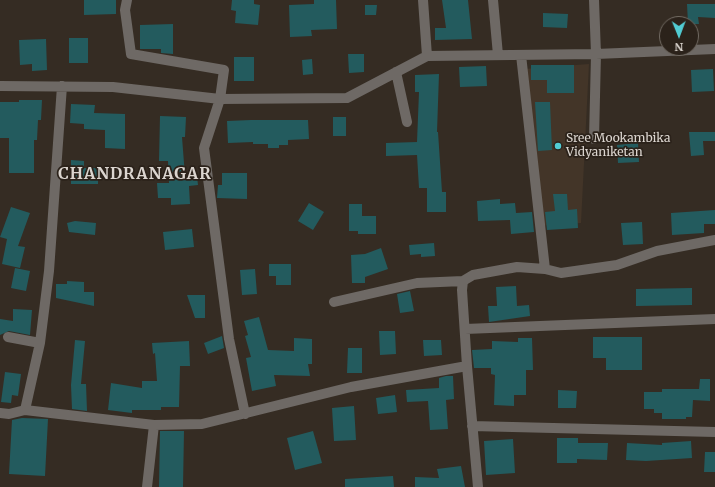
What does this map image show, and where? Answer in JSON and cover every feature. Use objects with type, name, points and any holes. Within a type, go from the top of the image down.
[{"type":"street","points":[[127,0],[126,10],[131,54],[224,70],[220,99],[204,148],[229,339],[245,414]]},
{"type":"street","points":[[423,0],[427,56]]},
{"type":"street","points":[[493,0],[498,55]]},
{"type":"street","points":[[594,0],[596,54],[594,139]]},
{"type":"street","points":[[0,86],[113,87],[220,99],[347,98],[427,56],[596,54],[715,49]]},
{"type":"street","points":[[521,54],[544,269]]},
{"type":"street","points":[[396,72],[407,122]]},
{"type":"street","points":[[24,410],[40,343],[49,263],[62,86]]},
{"type":"street","points":[[334,302],[417,283],[463,282],[473,274],[493,270],[517,267],[544,269],[561,273],[617,265],[657,251],[715,240]]},
{"type":"street","points":[[463,282],[462,290],[467,366],[478,487]]},
{"type":"street","points":[[465,329],[715,319]]},
{"type":"street","points":[[8,336],[40,343]]},
{"type":"street","points":[[0,413],[9,414],[24,410],[154,425],[202,424],[351,387],[467,366]]},
{"type":"street","points":[[147,487],[154,425]]},
{"type":"street","points":[[472,426],[715,432]]},
{"type":"shaded area","name":"Sree Mookambika Vidyaniketan","points":[[589,64],[581,223],[537,226],[524,69]]},
{"type":"building","points":[[84,0],[116,0],[116,14],[84,15]]},
{"type":"building","points":[[232,0],[254,0],[254,4],[260,5],[258,25],[235,23],[236,11],[231,10]]},
{"type":"building","points":[[314,0],[336,0],[337,29],[311,30],[312,36],[290,37],[289,5],[314,4]]},
{"type":"building","points":[[442,0],[468,0],[472,39],[435,40],[435,28],[446,28]]},
{"type":"building","points":[[687,4],[715,4],[715,18],[688,16]]},
{"type":"building","points":[[365,5],[377,5],[376,15],[365,15]]},
{"type":"building","points":[[543,13],[568,14],[567,28],[543,27]]},
{"type":"building","points":[[173,24],[173,54],[161,53],[161,49],[140,49],[140,25]]},
{"type":"building","points":[[69,38],[88,38],[88,63],[69,63]]},
{"type":"building","points":[[46,39],[47,70],[32,71],[32,64],[20,65],[19,40]]},
{"type":"building","points":[[348,54],[364,54],[364,72],[349,73]]},
{"type":"building","points":[[234,57],[254,57],[254,81],[234,81]]},
{"type":"building","points":[[312,59],[313,74],[303,75],[302,60]]},
{"type":"building","points":[[531,65],[574,65],[574,93],[547,93],[547,80],[531,80]]},
{"type":"building","points":[[486,66],[487,86],[460,87],[459,67]]},
{"type":"building","points":[[713,69],[714,91],[692,92],[691,70]]},
{"type":"building","points":[[439,74],[437,132],[442,192],[446,192],[446,212],[427,212],[427,188],[419,188],[417,155],[386,156],[386,143],[417,142],[419,92],[415,92],[415,75]]},
{"type":"building","points":[[19,100],[42,100],[41,120],[38,120],[37,140],[34,140],[34,173],[9,173],[9,138],[0,138],[0,102],[19,102]]},
{"type":"building","points":[[535,102],[550,102],[552,150],[538,151]]},
{"type":"building","points":[[71,104],[95,105],[94,113],[125,114],[125,149],[105,148],[105,130],[84,129],[84,124],[70,123]]},
{"type":"building","points":[[160,116],[186,117],[185,137],[182,137],[185,176],[197,176],[198,185],[189,186],[190,204],[171,205],[171,198],[158,198],[157,183],[169,183],[168,161],[159,161]]},
{"type":"building","points":[[333,117],[346,117],[346,136],[333,136]]},
{"type":"building","points":[[308,120],[309,139],[288,140],[288,145],[279,145],[279,148],[268,148],[268,144],[253,144],[253,142],[228,143],[227,121]]},
{"type":"building","points":[[689,132],[715,132],[715,141],[703,141],[704,155],[691,156]]},
{"type":"building","points":[[638,143],[639,162],[618,163],[617,145]]},
{"type":"building","points":[[71,160],[84,161],[84,168],[98,168],[98,184],[71,184]]},
{"type":"building","points":[[222,173],[247,173],[247,199],[217,198],[218,185],[222,185]]},
{"type":"building","points":[[553,194],[567,194],[568,210],[577,209],[578,228],[547,230],[545,212],[555,211]]},
{"type":"building","points":[[500,199],[500,204],[515,203],[516,213],[532,212],[534,232],[511,234],[510,220],[478,221],[477,201]]},
{"type":"building","points":[[309,203],[324,212],[313,230],[298,221]]},
{"type":"building","points":[[349,204],[362,204],[362,216],[376,216],[376,234],[358,234],[358,231],[349,231]]},
{"type":"building","points":[[11,207],[30,213],[18,246],[25,247],[20,268],[2,264],[7,239],[0,237]]},
{"type":"building","points":[[715,210],[715,224],[704,224],[704,233],[672,235],[671,213]]},
{"type":"building","points":[[75,221],[96,223],[95,235],[69,232],[67,223]]},
{"type":"building","points":[[642,222],[643,244],[623,245],[621,223]]},
{"type":"building","points":[[192,229],[194,247],[165,250],[163,232]]},
{"type":"building","points":[[434,243],[435,256],[421,257],[421,254],[410,255],[409,245]]},
{"type":"building","points":[[381,248],[388,269],[365,277],[365,283],[352,283],[351,255],[365,254]]},
{"type":"building","points":[[269,264],[291,264],[291,285],[276,285],[276,276],[269,276]]},
{"type":"building","points":[[15,268],[30,271],[26,291],[11,288]]},
{"type":"building","points":[[255,269],[257,294],[242,295],[240,270]]},
{"type":"building","points":[[67,281],[84,282],[84,292],[94,292],[94,306],[56,298],[56,284],[67,284]]},
{"type":"building","points":[[516,286],[517,306],[529,305],[530,316],[489,322],[488,306],[497,306],[496,287]]},
{"type":"building","points":[[692,288],[692,305],[636,306],[636,289]]},
{"type":"building","points":[[410,291],[414,311],[400,313],[397,294]]},
{"type":"building","points":[[187,295],[205,295],[205,318],[195,318]]},
{"type":"building","points":[[13,309],[32,310],[30,335],[9,331],[0,335],[0,319],[13,321]]},
{"type":"building","points":[[259,317],[268,350],[294,351],[294,338],[312,339],[312,364],[308,364],[310,376],[274,375],[276,386],[252,391],[246,358],[251,357],[245,336],[248,335],[244,321]]},
{"type":"building","points":[[379,331],[395,331],[396,354],[380,355]]},
{"type":"building","points":[[222,336],[224,348],[208,354],[204,343]]},
{"type":"building","points":[[593,337],[642,337],[642,370],[606,370],[606,358],[593,358]]},
{"type":"building","points":[[518,338],[532,338],[533,370],[526,370],[526,395],[514,395],[514,406],[494,405],[495,375],[491,374],[491,368],[474,368],[472,350],[492,349],[492,341],[518,342]]},
{"type":"building","points":[[75,340],[85,341],[81,384],[86,384],[87,411],[72,409],[71,385]]},
{"type":"building","points":[[423,340],[441,340],[442,355],[424,356]]},
{"type":"building","points":[[189,341],[190,366],[180,366],[179,407],[161,407],[161,410],[132,410],[132,413],[108,410],[111,383],[142,388],[142,381],[157,381],[155,353],[153,354],[152,343]]},
{"type":"building","points":[[348,348],[362,348],[362,373],[347,373]]},
{"type":"building","points":[[5,372],[21,374],[18,396],[12,395],[11,403],[1,402]]},
{"type":"building","points":[[453,376],[454,399],[446,400],[448,429],[430,430],[428,401],[407,402],[406,390],[439,388],[439,378]]},
{"type":"building","points":[[700,379],[710,379],[710,401],[693,400],[692,417],[686,417],[686,419],[662,419],[662,413],[654,413],[654,409],[644,409],[644,392],[662,392],[662,389],[699,389]]},
{"type":"building","points":[[558,390],[577,391],[576,408],[558,408]]},
{"type":"building","points":[[395,395],[397,412],[378,414],[376,398]]},
{"type":"building","points":[[354,406],[356,440],[334,441],[332,408]]},
{"type":"building","points":[[22,418],[48,419],[45,476],[9,474],[12,420]]},
{"type":"building","points":[[160,431],[184,431],[183,487],[159,487]]},
{"type":"building","points":[[313,431],[322,463],[295,470],[287,438]]},
{"type":"building","points":[[557,438],[578,438],[578,443],[608,443],[607,460],[577,459],[577,463],[557,463]]},
{"type":"building","points":[[513,439],[515,473],[486,475],[484,441]]},
{"type":"building","points":[[691,441],[692,458],[646,461],[626,460],[627,443],[662,445],[662,443]]},
{"type":"building","points":[[705,452],[715,452],[715,472],[704,472]]},
{"type":"building","points":[[461,466],[465,487],[415,487],[415,477],[439,478],[437,469]]},
{"type":"building","points":[[393,476],[394,487],[345,487],[345,479]]},
{"type":"place","name":"Sree Mookambika Vidyaniketan","points":[[558,146]]},
{"type":"district","name":"CHANDRANAGAR","points":[[135,174]]}]
